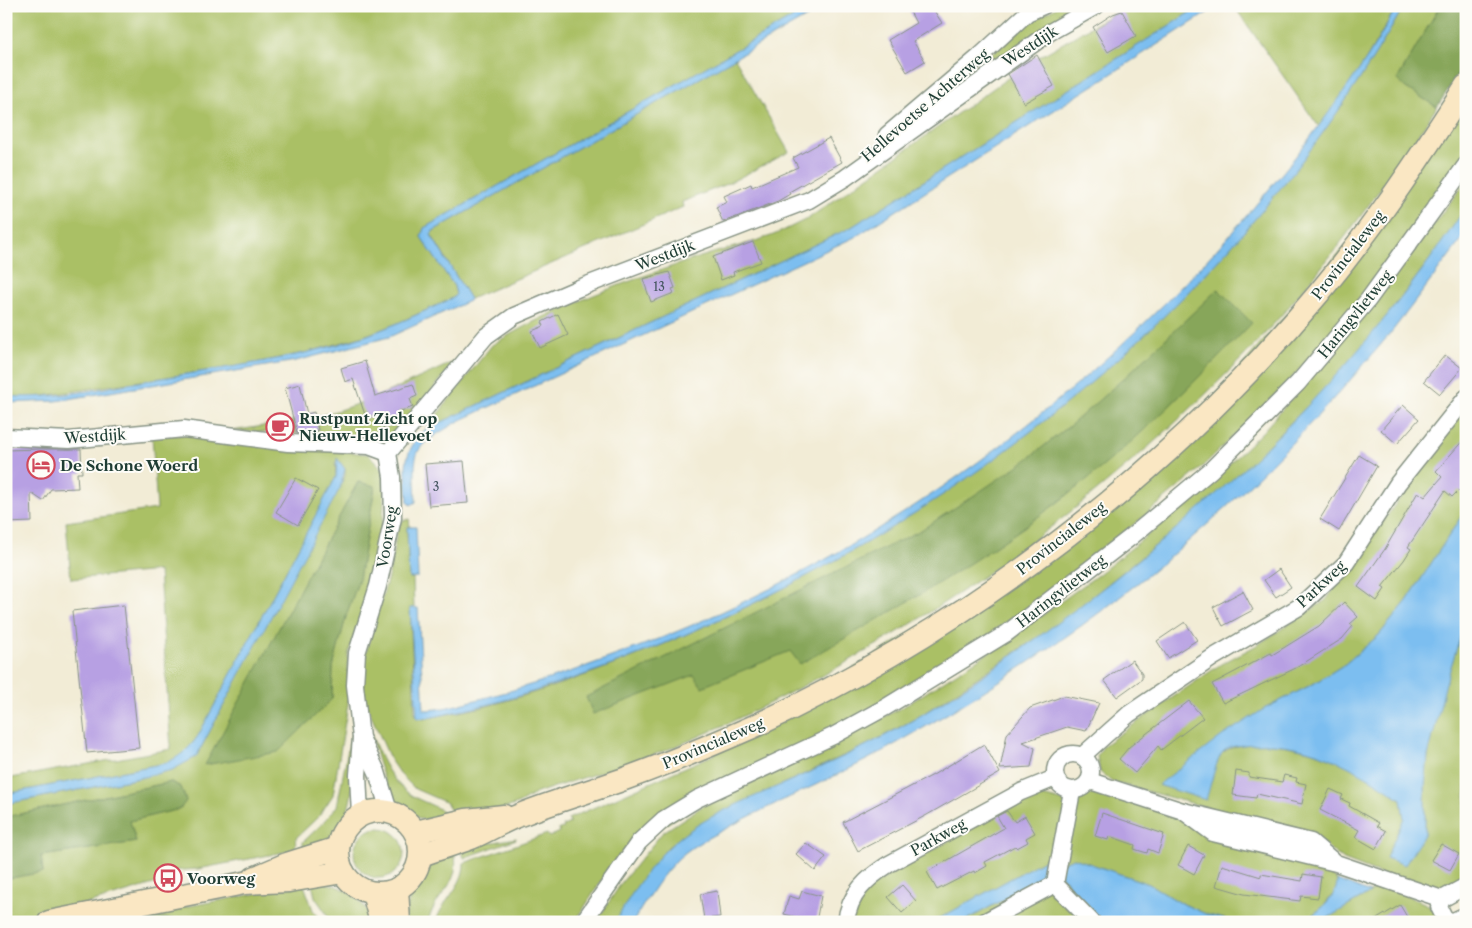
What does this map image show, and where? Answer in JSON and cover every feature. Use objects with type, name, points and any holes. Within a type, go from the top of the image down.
[{"type":"main road","name":"Provincialeweg","points":[[421,854],[472,838],[520,815],[620,781],[694,752],[817,695],[876,663],[954,615],[1062,539],[1152,464],[1258,362],[1319,293],[1370,228],[1417,164],[1466,86]]},
{"type":"main road","points":[[371,811],[389,812],[404,819],[416,832],[421,854],[414,875],[397,889],[385,893],[373,893],[356,886],[343,872],[338,848],[343,832],[360,815],[371,811]]},
{"type":"main road","name":"Provincialeweg","points":[[416,832],[466,820],[520,815]]},
{"type":"main road","points":[[244,883],[286,864],[338,848]]},
{"type":"main road","points":[[50,922],[244,883],[289,881],[343,872]]},
{"type":"main road","points":[[397,889],[399,922]]},
{"type":"main road","points":[[373,893],[380,922]]},
{"type":"street","name":"Hellevoetse Achterweg","points":[[845,178],[876,145],[979,57],[1025,10],[1043,6]]},
{"type":"street","name":"Westdijk","points":[[990,72],[1050,32],[1096,6]]},
{"type":"street","name":"Hellevoetse Achterweg","points":[[845,178],[990,72]]},
{"type":"street","name":"Haringvlietweg","points":[[583,922],[639,842],[664,819],[697,800],[833,736],[886,707],[1007,633],[1131,537],[1204,476],[1304,376],[1368,300],[1466,165]]},
{"type":"street","name":"Westdijk","points":[[6,437],[70,440],[184,429],[288,443],[369,446],[388,453],[486,336],[514,316],[579,288],[809,200],[845,178]]},
{"type":"street","name":"Parkweg","points":[[1082,756],[1129,714],[1212,658],[1299,607],[1306,601],[1346,563],[1398,483],[1466,398]]},
{"type":"street","name":"Voorweg","points":[[360,815],[358,775],[361,738],[355,685],[358,653],[389,546],[393,518],[392,477],[388,453]]},
{"type":"street","name":"Voorweg","points":[[361,738],[376,772],[389,812]]},
{"type":"street","points":[[1071,754],[1082,756],[1091,769],[1090,780],[1082,788],[1072,791],[1062,787],[1055,778],[1055,767],[1061,758],[1071,754]]},
{"type":"street","name":"Parkweg","points":[[846,922],[855,893],[870,877],[1021,792],[1055,778]]},
{"type":"street","points":[[1090,780],[1183,811],[1311,842],[1336,863],[1442,899]]},
{"type":"street","points":[[1055,884],[1072,791]]},
{"type":"street","points":[[984,922],[1055,884]]},
{"type":"street","points":[[1055,884],[1092,922]]},
{"type":"street","points":[[1466,886],[1442,899],[1439,907],[1444,916],[1451,922],[1466,914]]},
{"type":"green space","points":[[6,6],[813,6],[424,228],[421,237],[454,286],[456,295],[453,298],[398,323],[361,337],[308,352],[245,365],[30,398],[6,396]]},
{"type":"green space","points":[[1059,6],[1088,6],[878,150],[1025,25]]},
{"type":"green space","points":[[1127,6],[1200,6],[850,228],[425,430],[492,345],[540,319],[590,296],[694,259],[771,236],[809,218],[1032,61]]},
{"type":"green space","points":[[1234,6],[1397,6],[1361,68],[1319,127]]},
{"type":"green space","points":[[1404,6],[1440,6],[1397,80],[1406,88],[1437,107],[1347,235],[1272,326],[1185,413],[1122,470],[1056,523],[987,574],[916,621],[843,664],[768,704],[672,748],[537,793],[518,804],[454,818],[447,803],[415,789],[399,773],[391,761],[363,697],[363,676],[366,652],[389,574],[398,526],[402,521],[409,519],[410,527],[407,527],[409,578],[413,578],[414,608],[410,609],[415,714],[423,719],[483,707],[556,686],[619,663],[742,609],[842,556],[939,497],[1032,431],[1119,358],[1201,279],[1276,194],[1344,103]]},
{"type":"green space","points":[[1440,6],[1466,6],[1466,62],[1437,107],[1406,88],[1397,80]]},
{"type":"green space","points":[[735,58],[789,152],[729,183],[682,202],[683,207],[470,299],[431,234],[433,231]]},
{"type":"green space","points":[[1466,106],[1466,152],[1419,220],[1340,323],[1290,380],[1200,469],[1142,518],[1021,612],[984,638],[888,698],[629,845],[612,864],[575,922],[436,922],[443,907],[457,886],[463,872],[464,863],[547,834],[549,837],[560,832],[559,829],[564,828],[563,826],[570,823],[568,819],[713,755],[1125,501]]},
{"type":"green space","points":[[1466,181],[1466,207],[1445,240],[1379,326],[1345,368],[1221,493],[1058,624],[918,717],[869,744],[729,809],[687,832],[668,847],[653,865],[615,922],[596,922],[622,882],[662,833],[701,807],[864,728],[908,704],[1008,640],[1099,574],[1174,514],[1209,484],[1264,430],[1394,277]]},
{"type":"green space","points":[[1218,289],[1252,323],[1182,394],[1109,461],[1057,503],[995,547],[899,607],[800,664],[790,651],[702,687],[694,675],[593,714],[586,697],[921,530],[1025,461],[1073,423],[1124,378]]},
{"type":"green space","points":[[456,361],[390,442],[360,436],[232,431],[300,420],[339,410],[390,391]]},
{"type":"green space","points":[[1466,407],[1466,509],[1407,601],[1379,635],[1345,664],[1313,684],[1264,709],[1222,753],[1235,747],[1250,744],[1267,744],[1303,749],[1335,760],[1375,781],[1401,799],[1404,818],[1387,858],[1425,833],[1425,785],[1431,738],[1466,618],[1466,879],[1439,897],[1344,860],[1311,835],[1112,782],[1100,772],[1097,756],[1104,745],[1221,664],[1257,645],[1326,600]]},
{"type":"green space","points":[[183,435],[368,454],[383,469],[385,488],[381,545],[348,655],[348,704],[333,795],[319,816],[296,838],[295,850],[198,869],[169,871],[170,874],[159,876],[160,882],[74,908],[6,921],[6,879],[43,872],[41,856],[136,842],[129,821],[180,809],[186,800],[181,787],[171,782],[6,817],[6,804],[140,778],[196,757],[345,476],[345,469],[335,462],[336,477],[198,736],[183,755],[166,763],[6,794],[6,779],[171,749],[159,571],[71,579],[66,522],[157,509],[152,436]],"holes":[[[358,482],[375,487],[359,579],[347,613],[333,667],[332,699],[206,765]]]},
{"type":"green space","points":[[358,482],[375,486],[359,579],[347,613],[333,667],[332,699],[278,752],[205,765]]},
{"type":"green space","points":[[370,732],[386,767],[403,789],[419,800],[443,811],[445,814],[424,820],[411,814],[401,806],[393,796],[381,772]]},
{"type":"green space","points":[[351,734],[353,771],[350,804],[344,818],[335,831],[322,843],[304,853],[303,842],[325,821],[337,806]]},
{"type":"green space","points":[[171,782],[181,787],[186,801],[180,809],[130,821],[136,842],[41,856],[43,872],[6,879],[6,817]]},
{"type":"green space","points":[[1101,791],[1181,819],[1220,842],[1316,863],[1337,880],[1337,889],[1323,907],[1302,922],[1236,922],[1208,915],[1179,902],[1149,884],[1073,858],[1060,875],[1101,922],[963,922],[1051,873],[1046,859],[933,922],[849,922],[853,906],[873,885],[1026,796],[1035,794],[1065,802]]},
{"type":"green space","points":[[379,828],[388,830],[399,839],[404,853],[402,862],[393,873],[379,878],[370,876],[359,867],[354,853],[356,844],[365,833]]},
{"type":"green space","points":[[516,838],[464,858],[461,848]]},
{"type":"green space","points":[[454,850],[455,872],[432,911],[428,922],[405,922],[410,898],[419,879],[434,864]]},
{"type":"green space","points":[[326,883],[342,888],[354,896],[360,901],[373,922],[332,922],[315,897],[312,884]]},
{"type":"green space","points":[[1382,884],[1437,909],[1438,922],[1321,922],[1370,893]]},
{"type":"green space","points":[[304,885],[313,910],[323,922],[194,922],[154,917],[131,922],[101,922]]},
{"type":"green space","points":[[154,917],[194,922],[131,922]]},
{"type":"water","points":[[813,6],[826,6],[433,231],[431,235],[470,299],[469,301],[389,337],[296,361],[56,401],[6,403],[6,396],[60,395],[256,363],[310,352],[374,333],[453,298],[456,294],[454,286],[421,237],[424,228]]},
{"type":"water","points":[[1200,6],[1218,6],[855,237],[459,421],[431,438],[418,451],[415,470],[416,502],[411,505],[408,502],[406,463],[412,447],[425,430],[850,228]]},
{"type":"water","points":[[1397,6],[1404,6],[1344,102],[1277,193],[1202,278],[1120,357],[1033,430],[941,496],[844,556],[744,608],[602,669],[486,705],[426,718],[417,718],[410,608],[418,608],[424,710],[454,706],[555,677],[716,615],[824,560],[928,497],[1027,425],[1120,346],[1207,260],[1287,168],[1359,70]]},
{"type":"water","points":[[1466,207],[1466,233],[1393,330],[1285,450],[1207,525],[1166,560],[1081,626],[1005,678],[953,710],[874,756],[745,819],[692,848],[679,858],[662,877],[633,922],[615,922],[646,874],[679,838],[733,806],[812,771],[918,717],[971,684],[1048,630],[1172,532],[1265,448],[1351,358],[1391,310]]},
{"type":"water","points":[[337,458],[345,469],[340,488],[196,757],[172,770],[140,778],[6,804],[6,794],[166,763],[188,748],[198,736],[336,477]]},
{"type":"water","points":[[1466,509],[1466,575],[1463,590],[1466,597],[1466,618],[1446,683],[1428,756],[1425,786],[1425,833],[1405,865],[1386,858],[1404,818],[1401,799],[1347,766],[1307,750],[1265,744],[1238,746],[1227,749],[1220,756],[1206,800],[1158,785],[1222,736],[1264,709],[1313,684],[1345,664],[1379,635],[1407,601]]},
{"type":"water","points":[[407,527],[416,527],[418,577],[409,578]]},
{"type":"water","points":[[1074,858],[1149,884],[1179,902],[1208,915],[1236,922],[1101,922],[1060,874],[1063,862]]},
{"type":"water","points":[[1046,859],[1054,860],[1051,873],[963,922],[933,922]]},
{"type":"water","points":[[1337,880],[1370,893],[1321,922],[1302,922],[1320,910],[1330,899],[1334,894]]},
{"type":"building","points":[[907,6],[931,6],[942,23],[913,41],[925,61],[907,72],[888,40],[916,23]]},
{"type":"building","points":[[1122,11],[1136,36],[1108,52],[1093,27],[1113,14]]},
{"type":"building","points":[[1037,55],[1054,86],[1024,103],[1008,74]]},
{"type":"building","points":[[829,138],[842,162],[789,192],[790,194],[778,201],[723,222],[716,207],[727,202],[724,196],[751,184],[752,187],[798,167],[793,158]]},
{"type":"building","points":[[753,242],[761,262],[733,272],[734,275],[721,280],[713,257]]},
{"type":"building","points":[[669,272],[675,288],[672,289],[674,293],[651,302],[643,279]]},
{"type":"building","points":[[558,314],[568,335],[540,348],[532,331],[544,326],[542,322]]},
{"type":"building","points":[[1445,355],[1462,368],[1440,394],[1424,381]]},
{"type":"building","points":[[365,361],[375,396],[413,384],[417,396],[410,399],[413,407],[398,412],[401,422],[382,428],[377,414],[366,418],[353,379],[345,382],[341,368]]},
{"type":"building","points":[[300,384],[307,414],[314,412],[318,430],[297,433],[285,388]]},
{"type":"building","points":[[1403,405],[1419,419],[1397,444],[1381,430]]},
{"type":"building","points":[[1466,437],[1466,496],[1459,490],[1452,497],[1445,491],[1408,547],[1411,549],[1404,560],[1382,587],[1385,589],[1377,601],[1358,587],[1385,549],[1418,492],[1425,497],[1442,477],[1436,471]]},
{"type":"building","points":[[81,449],[82,473],[77,473],[78,488],[51,489],[43,501],[31,493],[32,522],[6,523],[6,450]]},
{"type":"building","points":[[1359,455],[1377,466],[1339,531],[1320,519]]},
{"type":"building","points":[[464,461],[468,503],[429,506],[425,464]]},
{"type":"building","points":[[296,478],[318,490],[298,525],[276,512]]},
{"type":"building","points":[[1279,569],[1291,587],[1276,597],[1264,580]]},
{"type":"building","points":[[1243,591],[1253,610],[1223,626],[1213,607]]},
{"type":"building","points":[[1344,602],[1358,617],[1350,624],[1353,626],[1342,639],[1296,668],[1223,703],[1212,684],[1271,653],[1272,655],[1319,626]]},
{"type":"building","points":[[124,605],[139,748],[87,753],[72,611]]},
{"type":"building","points":[[1185,622],[1197,640],[1168,658],[1157,641]]},
{"type":"building","points":[[1132,660],[1142,674],[1142,679],[1117,697],[1104,680]]},
{"type":"building","points":[[1064,696],[1099,703],[1086,731],[1067,727],[1023,742],[1035,748],[1031,767],[1000,769],[1007,734],[1030,708]]},
{"type":"building","points":[[1189,701],[1203,718],[1161,750],[1158,746],[1135,773],[1119,759],[1129,747]]},
{"type":"building","points":[[984,744],[1000,773],[927,815],[858,851],[843,822],[933,775]]},
{"type":"building","points":[[1236,771],[1249,773],[1249,777],[1282,782],[1284,775],[1297,778],[1296,782],[1306,784],[1302,804],[1257,794],[1256,798],[1233,795]]},
{"type":"building","points":[[1330,789],[1343,795],[1341,799],[1350,803],[1349,806],[1379,823],[1377,826],[1386,831],[1376,849],[1355,837],[1359,830],[1320,810]]},
{"type":"building","points":[[1007,811],[1015,822],[1025,816],[1035,833],[1026,838],[1028,842],[1017,848],[1015,846],[985,862],[987,866],[975,873],[974,871],[937,890],[927,872],[1004,828],[997,816]]},
{"type":"building","points":[[1102,813],[1164,834],[1158,853],[1148,849],[1147,853],[1134,849],[1135,845],[1109,836],[1108,840],[1095,836]]},
{"type":"building","points":[[806,843],[826,857],[815,871],[796,854]]},
{"type":"building","points":[[1441,844],[1459,854],[1450,870],[1431,860]]},
{"type":"building","points":[[1188,846],[1204,855],[1194,874],[1178,865]]},
{"type":"building","points":[[1222,865],[1261,877],[1261,874],[1302,881],[1303,874],[1321,877],[1318,898],[1301,896],[1300,901],[1244,894],[1216,886]]},
{"type":"building","points":[[902,885],[916,901],[902,913],[888,897]]},
{"type":"building","points":[[717,891],[720,917],[704,919],[700,894]]},
{"type":"building","points":[[802,891],[821,896],[816,922],[784,914],[789,896],[799,899]]},
{"type":"building","points":[[1400,905],[1410,922],[1372,922]]},
{"type":"place","name":"Rustpunt Zicht op Nieuw-Hellevoet","points":[[280,427]]},
{"type":"place","name":"De Schone Woerd","points":[[41,465]]},
{"type":"place","name":"Voorweg","points":[[168,878]]}]
